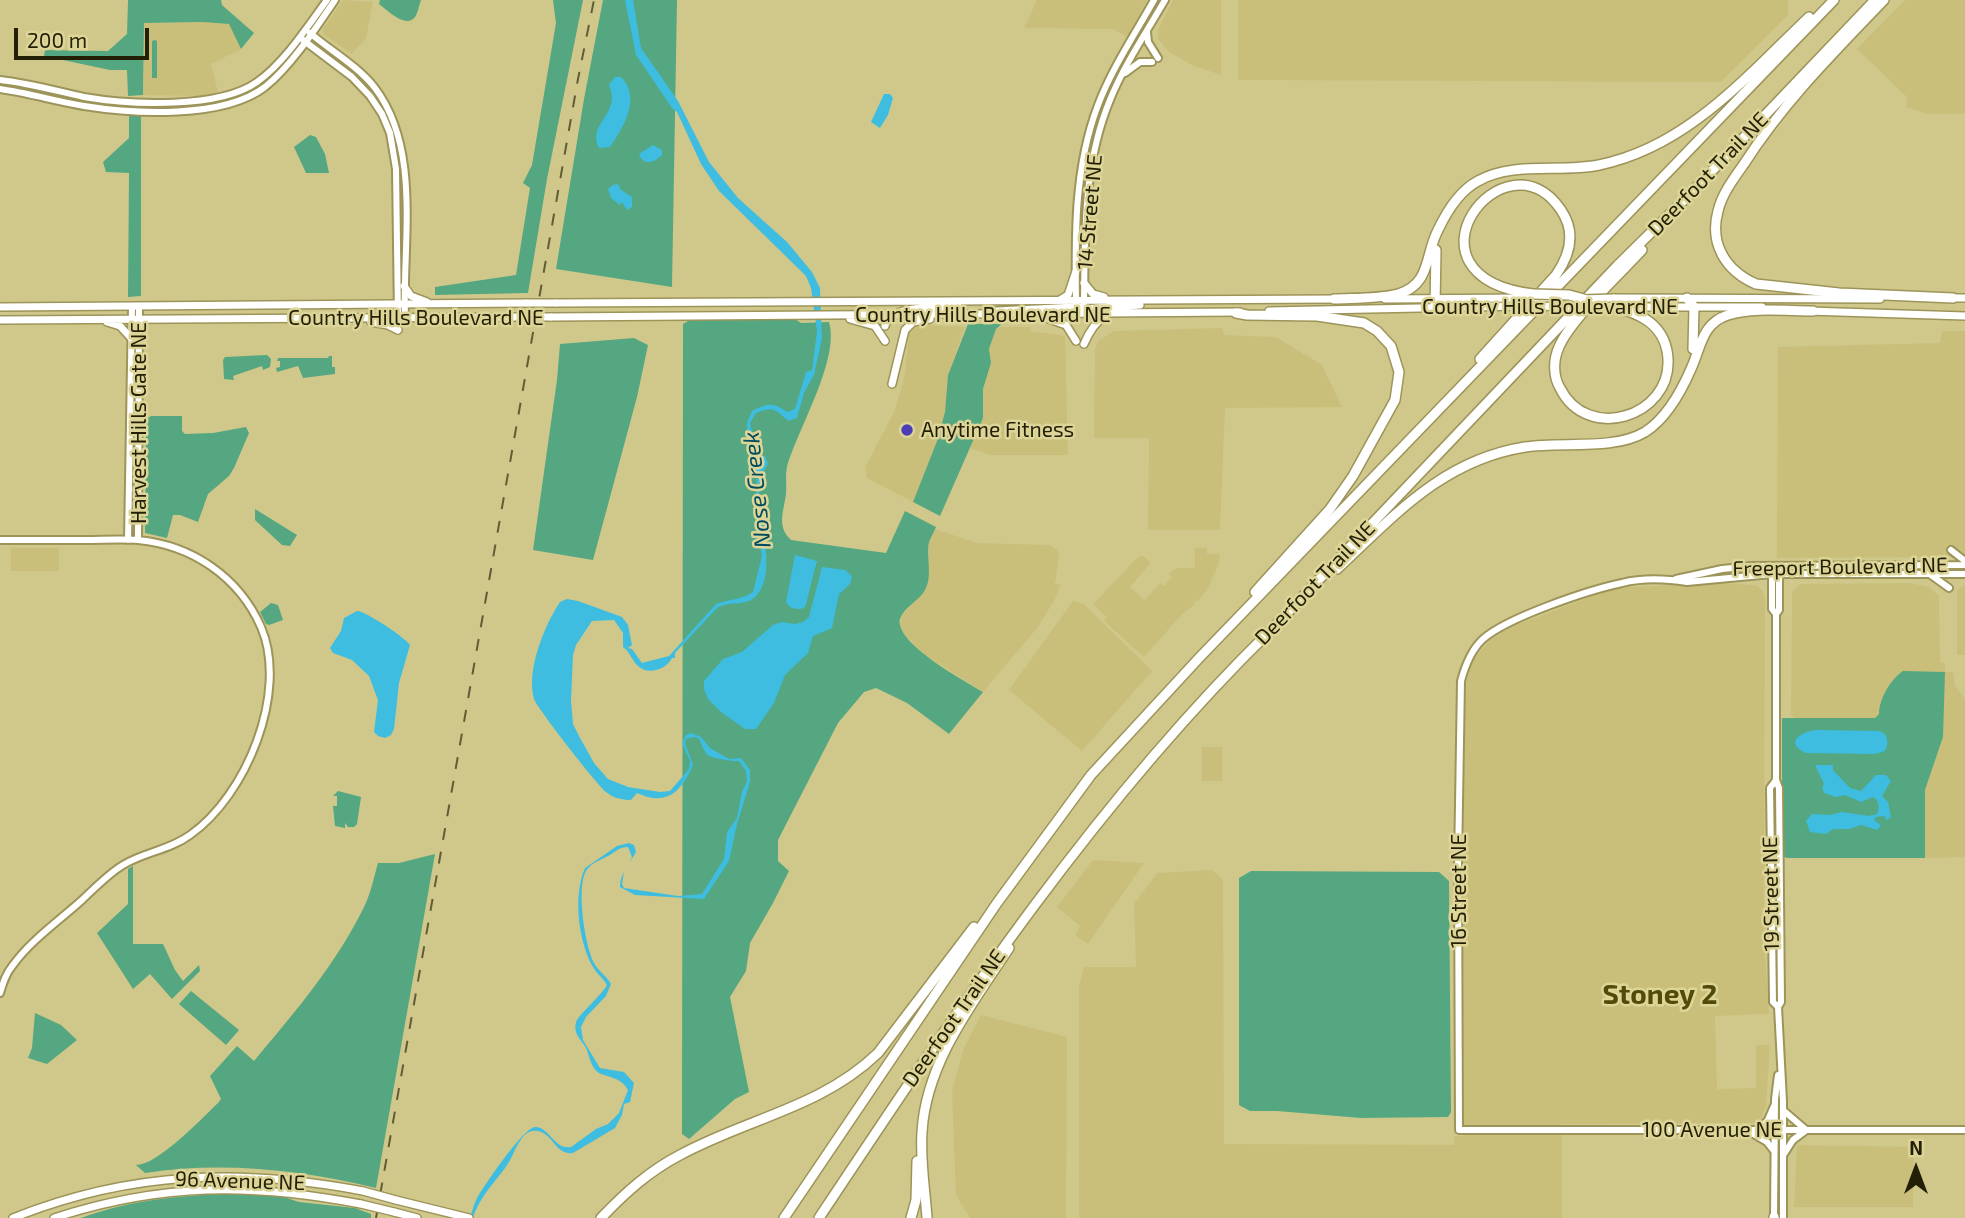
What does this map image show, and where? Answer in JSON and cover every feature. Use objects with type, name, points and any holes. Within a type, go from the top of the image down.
[{"type":"highway","points":[[1334,299],[1397,295],[1412,287],[1425,271],[1435,236],[1459,195],[1477,181],[1510,171],[1577,168],[1608,163],[1638,154],[1676,136],[1723,99],[1828,0]]},
{"type":"highway","name":"Deerfoot Trail NE","points":[[784,1218],[996,903],[1091,775],[1200,657],[1834,0]]},
{"type":"highway","name":"Deerfoot Trail NE","points":[[819,1218],[935,1042],[1023,918],[1156,752],[1226,674],[1875,0]]},
{"type":"highway","points":[[1884,0],[1800,90],[1750,153],[1720,204],[1715,223],[1717,242],[1729,266],[1756,284],[1812,291],[1953,298]]},
{"type":"highway","points":[[1429,419],[1452,390],[1556,275],[1567,256],[1570,230],[1565,215],[1553,199],[1534,188],[1522,186],[1504,188],[1486,196],[1473,210],[1465,228],[1468,256],[1478,274],[1502,288],[1530,296],[1569,295],[1584,299]]},
{"type":"highway","points":[[1609,304],[1635,312],[1651,323],[1664,342],[1668,366],[1664,383],[1645,406],[1622,417],[1603,419],[1579,411],[1565,397],[1555,374],[1559,346],[1575,322],[1688,196]]},
{"type":"highway","points":[[1435,303],[1436,248],[1441,225]]},
{"type":"highway","points":[[1618,441],[1648,426],[1670,401],[1692,356],[1695,340],[1694,306],[1687,298]]},
{"type":"highway","points":[[1271,630],[1416,495],[1455,470],[1496,453],[1524,447],[1618,441],[1641,434],[1666,413],[1690,372],[1700,341],[1713,323],[1725,316],[1744,312],[1812,311]]},
{"type":"highway","points":[[1200,657],[1345,489],[1387,418],[1399,384],[1395,352],[1385,338],[1364,323],[1317,316],[1247,316],[1236,313]]},
{"type":"highway","points":[[911,1218],[917,1187],[919,1117],[932,1079],[964,1020],[1039,900]]},
{"type":"highway","points":[[601,1218],[648,1175],[689,1150],[807,1102],[839,1086],[860,1071],[878,1053],[985,912],[996,903]]},
{"type":"highway","points":[[927,1218],[922,1133],[932,1079]]},
{"type":"highway","points":[[611,1218],[648,1175]]},
{"type":"main road","points":[[1058,301],[1068,295],[1076,271]]},
{"type":"main road","points":[[1084,283],[1098,296],[1125,301]]},
{"type":"main road","points":[[404,286],[411,296],[435,304]]},
{"type":"main road","name":"Country Hills Boulevard NE","points":[[0,307],[1058,301],[1107,314],[1236,313],[1530,296]]},
{"type":"main road","name":"Country Hills Boulevard NE","points":[[1584,299],[1609,304],[1687,298],[1965,298]]},
{"type":"main road","name":"Country Hills Boulevard NE","points":[[0,320],[1032,315],[1125,301],[1334,299],[1520,306],[1755,306],[1812,311],[1965,316]]},
{"type":"main road","points":[[974,315],[1002,310],[1080,308],[1172,301]]},
{"type":"main road","points":[[885,326],[887,319],[898,311],[958,307],[972,303]]},
{"type":"main road","points":[[1032,315],[1060,321],[1070,328],[1080,343],[1107,314]]},
{"type":"main road","points":[[892,383],[900,344],[907,326],[913,322],[945,315]]},
{"type":"main road","points":[[832,316],[875,326],[885,341]]},
{"type":"main road","points":[[346,319],[388,325],[398,330]]},
{"type":"main road","points":[[92,320],[120,326],[131,338]]},
{"type":"main road","name":"96 Avenue NE","points":[[13,1218],[109,1188],[162,1179],[221,1176],[266,1177],[363,1191],[470,1218]]},
{"type":"main road","name":"96 Avenue NE","points":[[54,1218],[134,1197],[202,1189],[265,1190],[361,1204],[417,1218]]},
{"type":"street","points":[[0,80],[118,101],[205,101],[230,95],[250,87],[269,71],[327,0]]},
{"type":"street","points":[[0,89],[83,106],[118,110],[205,110],[241,101],[265,86],[306,42],[335,0]]},
{"type":"street","name":"14 Street NE","points":[[1080,308],[1076,271],[1078,191],[1083,158],[1105,89],[1154,0]]},
{"type":"street","name":"14 Street NE","points":[[1080,308],[1091,164],[1103,119],[1119,80],[1164,0]]},
{"type":"street","points":[[306,29],[374,87],[389,111],[400,139],[405,204],[404,286],[401,304]]},
{"type":"street","points":[[1119,80],[1133,65],[1155,60],[1147,31]]},
{"type":"street","points":[[299,37],[352,77],[370,96],[390,133],[396,169],[401,318]]},
{"type":"street","name":"Harvest Hills Gate NE","points":[[136,306],[138,540]]},
{"type":"street","name":"Harvest Hills Gate NE","points":[[128,540],[131,338],[135,319]]},
{"type":"street","points":[[0,540],[138,540],[169,546],[204,561],[239,589],[250,607],[263,634],[269,680],[266,711],[258,738],[236,784],[204,823],[176,844],[121,866],[14,963],[0,993]]},
{"type":"street","points":[[1951,550],[1965,563]]},
{"type":"street","name":"Freeport Boulevard NE","points":[[1675,580],[1722,569],[1965,563]]},
{"type":"street","name":"19 Street NE","points":[[1775,566],[1772,609],[1776,614],[1776,780],[1780,813],[1781,1002],[1778,1007],[1783,1110],[1779,1130]]},
{"type":"street","name":"Freeport Boulevard NE","points":[[1471,653],[1495,630],[1592,591],[1625,582],[1687,582],[1776,574],[1965,574]]},
{"type":"street","points":[[1929,574],[1949,588]]},
{"type":"street","name":"16 Street NE","points":[[1459,1130],[1460,710],[1461,681],[1471,653]]},
{"type":"street","name":"19 Street NE","points":[[1776,1218],[1779,1130],[1775,1104],[1780,1062]]},
{"type":"street","points":[[1758,1130],[1768,1120],[1775,1104]]},
{"type":"street","points":[[1748,1131],[1779,1154],[1806,1130],[1783,1110]]},
{"type":"street","name":"100 Avenue NE","points":[[1459,1130],[1965,1130]]},
{"type":"shaded area","points":[[343,0],[373,2],[366,38],[352,54],[323,34],[323,29]]},
{"type":"shaded area","points":[[1037,0],[1147,0],[1127,37],[1113,29],[1024,28]]},
{"type":"shaded area","points":[[1173,0],[1221,0],[1221,75],[1194,66],[1169,52],[1158,39],[1158,30]]},
{"type":"shaded area","points":[[1238,0],[1788,0],[1788,15],[1721,82],[1238,80]]},
{"type":"shaded area","points":[[1905,0],[1965,0],[1965,114],[1927,114],[1907,107],[1906,96],[1857,49]]},
{"type":"shaded area","points":[[143,23],[229,24],[241,49],[211,64],[218,92],[202,96],[143,95]]},
{"type":"shaded area","points":[[916,326],[965,327],[948,375],[945,412],[937,441],[913,502],[867,478],[865,468],[894,412],[905,373],[909,332]]},
{"type":"shaded area","points":[[1031,327],[1031,331],[1065,336],[1068,455],[990,455],[970,448],[983,418],[983,389],[991,364],[989,349],[996,329]]},
{"type":"shaded area","points":[[1222,328],[1224,335],[1276,337],[1322,365],[1342,407],[1225,408],[1220,530],[1148,530],[1149,438],[1094,438],[1095,349],[1098,341],[1114,331]]},
{"type":"shaded area","points":[[1942,331],[1965,331],[1965,557],[1777,558],[1778,347],[1940,343]]},
{"type":"shaded area","points":[[935,529],[977,543],[1050,545],[1057,550],[1059,556],[1055,584],[1061,584],[1055,599],[1038,627],[983,692],[922,653],[900,626],[902,615],[925,590],[929,543]]},
{"type":"shaded area","points":[[11,548],[59,548],[59,571],[11,571]]},
{"type":"shaded area","points":[[1195,548],[1207,548],[1207,554],[1220,554],[1218,566],[1207,590],[1144,657],[1104,621],[1107,617],[1093,604],[1139,556],[1144,556],[1151,563],[1130,587],[1145,600],[1160,583],[1164,586],[1172,577],[1169,574],[1176,568],[1195,568]]},
{"type":"shaded area","points":[[1715,583],[1756,585],[1763,591],[1765,599],[1764,941],[1769,1014],[1715,1016],[1717,1089],[1756,1088],[1756,1045],[1770,1045],[1766,1106],[1759,1123],[1562,1124],[1562,1218],[1079,1218],[1079,987],[1084,967],[1136,967],[1134,904],[1157,873],[1212,870],[1223,880],[1224,1144],[1454,1145],[1454,1136],[1463,1136],[1463,696],[1470,667],[1491,639],[1511,627],[1614,588]]},
{"type":"shaded area","points":[[1910,583],[1929,587],[1939,596],[1940,662],[1945,663],[1945,672],[1953,672],[1955,686],[1965,699],[1965,857],[1925,858],[1925,790],[1943,737],[1880,702],[1879,714],[1875,718],[1795,718],[1791,715],[1792,592],[1800,584]]},
{"type":"shaded area","points":[[1965,585],[1965,655],[1957,655],[1957,590]]},
{"type":"shaded area","points":[[1073,601],[1084,604],[1152,671],[1082,751],[1009,690]]},
{"type":"shaded area","points":[[1202,747],[1222,747],[1222,781],[1202,781]]},
{"type":"shaded area","points":[[1093,860],[1144,863],[1088,944],[1075,935],[1080,926],[1057,907]]},
{"type":"shaded area","points":[[981,1015],[1067,1037],[1066,1218],[970,1218],[956,1195],[952,1092],[963,1050]]},
{"type":"shaded area","points":[[1797,1145],[1914,1147],[1913,1207],[1794,1207]]},
{"type":"green space","points":[[128,0],[221,0],[222,5],[254,33],[241,49],[229,24],[144,23],[143,95],[128,96],[127,70],[110,70],[44,56],[45,50],[108,51],[127,34]]},
{"type":"green space","points":[[380,0],[421,0],[415,17],[407,21],[379,4]]},
{"type":"green space","points":[[553,0],[583,0],[547,179],[528,293],[435,295],[435,287],[516,275],[530,188],[523,183],[532,165],[556,23]]},
{"type":"green space","points":[[603,0],[677,0],[672,287],[556,269]]},
{"type":"green space","points":[[155,40],[157,78],[152,78],[152,41]]},
{"type":"green space","points":[[129,116],[141,116],[141,296],[128,297],[129,173],[106,172],[103,162],[129,138]]},
{"type":"green space","points":[[310,135],[316,137],[325,154],[329,173],[306,173],[294,147]]},
{"type":"green space","points":[[795,319],[801,323],[829,322],[831,338],[823,374],[787,467],[782,518],[786,535],[791,540],[886,553],[905,511],[936,527],[929,542],[927,585],[902,615],[901,629],[919,650],[932,660],[983,692],[949,734],[907,703],[876,688],[864,692],[838,723],[778,840],[778,861],[789,871],[750,943],[746,971],[730,997],[749,1092],[735,1099],[689,1139],[682,1134],[683,324],[690,320]]},
{"type":"green space","points":[[968,324],[1002,324],[996,329],[989,349],[991,363],[983,389],[983,418],[940,516],[913,502],[937,441],[945,412],[948,375]]},
{"type":"green space","points":[[634,338],[648,345],[637,397],[593,560],[533,550],[560,344]]},
{"type":"green space","points":[[267,355],[271,359],[270,367],[263,370],[262,366],[233,376],[234,380],[224,379],[225,357]]},
{"type":"green space","points":[[332,356],[335,374],[303,378],[298,366],[277,372],[276,368],[280,367],[278,358]]},
{"type":"green space","points":[[151,416],[182,416],[182,431],[185,434],[213,433],[246,427],[249,433],[229,476],[208,494],[198,522],[173,515],[167,538],[145,533],[146,419]]},
{"type":"green space","points":[[255,509],[297,535],[290,546],[282,545],[255,520]]},
{"type":"green space","points":[[271,603],[278,605],[283,620],[269,625],[260,612]]},
{"type":"green space","points":[[1903,671],[1945,672],[1943,737],[1925,790],[1925,858],[1782,856],[1782,718],[1875,718],[1879,714],[1886,690]]},
{"type":"green space","points":[[338,791],[361,797],[357,824],[354,827],[348,827],[345,823],[345,828],[335,826],[333,806],[337,806],[337,796],[333,796]]},
{"type":"green space","points":[[435,854],[376,1188],[319,1176],[262,1169],[203,1168],[145,1173],[136,1165],[156,1158],[167,1150],[218,1103],[221,1099],[210,1076],[237,1046],[254,1061],[300,1005],[354,926],[367,900],[378,863],[399,863]]},
{"type":"green space","points":[[133,866],[133,944],[163,944],[183,981],[199,965],[200,971],[172,999],[150,974],[133,989],[97,933],[128,904],[128,869]]},
{"type":"green space","points":[[1251,871],[1439,872],[1449,881],[1451,1112],[1448,1117],[1361,1118],[1250,1111],[1239,1105],[1239,878]]},
{"type":"green space","points":[[191,991],[239,1030],[226,1045],[179,1004]]},
{"type":"green space","points":[[35,1013],[61,1025],[77,1040],[47,1064],[28,1058],[32,1048]]},
{"type":"green space","points":[[251,1193],[355,1208],[371,1214],[371,1218],[81,1218],[144,1201]]},
{"type":"water","name":"Nose Creek","points":[[625,0],[633,0],[641,48],[678,101],[709,162],[738,198],[787,242],[812,272],[820,288],[822,338],[814,375],[804,393],[797,418],[789,421],[775,410],[768,409],[756,413],[750,423],[753,437],[752,456],[765,456],[768,464],[761,477],[759,492],[766,574],[762,587],[754,598],[717,608],[675,653],[675,658],[656,670],[646,670],[635,663],[623,647],[623,633],[614,620],[592,621],[576,645],[571,701],[573,724],[594,763],[608,779],[628,787],[670,791],[689,769],[690,761],[682,743],[686,735],[691,733],[701,737],[710,748],[729,759],[741,758],[750,770],[750,782],[729,861],[704,899],[635,895],[620,887],[624,872],[624,888],[678,896],[702,894],[724,859],[727,832],[737,818],[747,781],[746,771],[739,761],[709,756],[695,737],[686,739],[685,743],[693,765],[684,782],[672,794],[657,798],[637,793],[631,800],[609,794],[591,776],[534,699],[532,675],[538,649],[560,602],[567,599],[622,617],[628,625],[632,645],[628,648],[632,649],[642,663],[669,656],[716,604],[753,592],[762,556],[755,511],[757,474],[748,454],[747,423],[752,411],[766,405],[778,406],[787,412],[795,409],[806,372],[812,370],[817,331],[811,288],[806,276],[719,191],[701,164],[677,112],[636,55]]},
{"type":"water","points":[[615,77],[621,77],[627,85],[630,94],[628,113],[610,147],[599,148],[597,132],[611,104],[609,85]]},
{"type":"water","points":[[884,94],[890,94],[893,98],[888,115],[880,128],[871,122]]},
{"type":"water","points":[[653,145],[662,150],[662,155],[656,160],[646,162],[639,154]]},
{"type":"water","points":[[618,184],[621,190],[632,197],[632,207],[627,210],[622,202],[620,205],[611,198],[608,189]]},
{"type":"water","points":[[795,555],[817,561],[806,604],[804,608],[798,609],[791,608],[786,602]]},
{"type":"water","points":[[822,567],[845,570],[852,576],[850,584],[839,594],[832,628],[813,636],[808,653],[785,675],[774,703],[756,729],[745,729],[708,699],[704,681],[723,659],[742,652],[773,625],[782,622],[795,624],[809,617]]},
{"type":"water","points":[[357,611],[369,615],[410,645],[399,683],[394,729],[391,735],[385,738],[374,732],[378,700],[369,676],[352,660],[333,653],[330,648],[341,631],[344,618]]},
{"type":"water","points":[[1816,730],[1879,731],[1885,734],[1887,746],[1885,751],[1875,754],[1806,753],[1799,749],[1795,742],[1797,739]]},
{"type":"water","points":[[1815,765],[1833,765],[1833,770],[1850,788],[1861,791],[1876,775],[1886,775],[1891,781],[1882,796],[1888,802],[1891,817],[1887,820],[1884,816],[1876,817],[1874,820],[1881,825],[1877,830],[1861,825],[1849,829],[1833,829],[1826,834],[1810,832],[1806,821],[1812,814],[1830,815],[1842,812],[1869,816],[1877,814],[1879,807],[1873,797],[1861,802],[1845,795],[1836,797],[1824,793],[1824,784]]},
{"type":"water","points":[[629,843],[634,845],[636,852],[629,863],[632,857],[628,847],[622,848],[590,866],[583,879],[583,917],[588,944],[594,963],[611,984],[606,996],[586,1017],[581,1027],[583,1040],[600,1068],[624,1072],[634,1083],[630,1102],[624,1104],[615,1128],[573,1153],[562,1151],[542,1133],[527,1133],[484,1195],[473,1218],[470,1218],[477,1198],[487,1182],[513,1147],[529,1130],[540,1128],[560,1145],[571,1147],[608,1124],[619,1113],[628,1090],[619,1081],[597,1072],[575,1029],[578,1019],[607,985],[588,956],[581,931],[578,904],[585,868],[617,846]]},
{"type":"railway","points":[[376,1218],[594,0]]},
{"type":"place","name":"Anytime Fitness","points":[[907,430]]},
{"type":"district","name":"Stoney 2","points":[[1660,995]]}]
